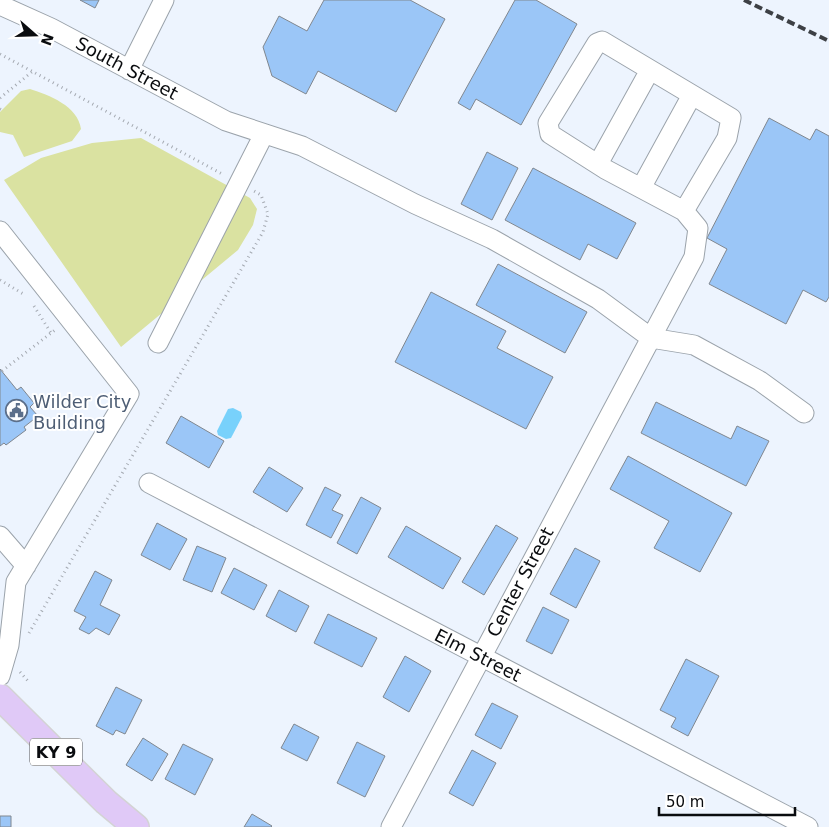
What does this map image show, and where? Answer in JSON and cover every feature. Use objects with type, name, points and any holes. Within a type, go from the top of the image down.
[{"type":"main road","name":"KY 9","points":[[0,697],[106,802],[136,827]]},
{"type":"street","points":[[129,70],[164,0]]},
{"type":"street","name":"South Street","points":[[0,5],[25,15],[226,121],[302,146],[414,204],[492,239],[598,299],[651,338]]},
{"type":"street","points":[[602,41],[650,70],[731,118],[727,138],[684,211],[598,164],[550,134],[548,123],[597,43],[602,41]]},
{"type":"street","points":[[598,164],[650,70]]},
{"type":"street","points":[[641,188],[692,96]]},
{"type":"street","points":[[158,343],[264,134]]},
{"type":"street","name":"Center Street","points":[[391,827],[694,257],[698,228],[684,211]]},
{"type":"street","points":[[0,231],[129,394],[16,582],[9,645],[0,676]]},
{"type":"street","points":[[651,338],[694,345],[760,381],[804,413]]},
{"type":"street","name":"Elm Street","points":[[149,483],[808,827]]},
{"type":"street","points":[[0,536],[26,566]]},
{"type":"path","points":[[0,54],[261,195],[268,214],[263,232],[27,638]]},
{"type":"path","points":[[0,98],[33,71]]},
{"type":"path","points":[[0,280],[25,294],[51,333]]},
{"type":"path","points":[[2,371],[70,319]]},
{"type":"path","points":[[18,670],[29,682]]},
{"type":"green space","points":[[30,89],[54,98],[69,108],[79,121],[81,129],[72,141],[24,157],[13,135],[0,132],[0,112],[21,91]]},
{"type":"green space","points":[[141,138],[250,198],[257,209],[253,225],[238,250],[121,347],[4,180],[41,158],[92,143]]},
{"type":"water","points":[[233,408],[241,412],[242,417],[231,438],[226,439],[218,435],[217,431],[228,409]]},
{"type":"building","points":[[80,0],[99,0],[95,8]]},
{"type":"building","points":[[324,0],[410,0],[445,19],[396,112],[318,71],[306,94],[272,76],[263,47],[279,16],[307,31]]},
{"type":"building","points":[[515,0],[536,0],[577,24],[521,125],[476,99],[470,110],[458,103]]},
{"type":"building","points":[[769,118],[810,140],[816,129],[829,136],[829,297],[826,302],[803,290],[786,324],[709,284],[727,249],[707,238]]},
{"type":"building","points":[[487,152],[518,168],[492,220],[461,204]]},
{"type":"building","points":[[533,168],[636,223],[617,259],[588,244],[580,260],[505,220]]},
{"type":"building","points":[[498,264],[587,312],[565,353],[476,305]]},
{"type":"building","points":[[431,292],[506,331],[497,348],[553,377],[526,429],[395,362]]},
{"type":"building","name":"Wilder City Building","points":[[0,369],[17,390],[21,387],[34,403],[30,407],[38,416],[24,427],[26,430],[6,445],[4,443],[0,446]]},
{"type":"building","points":[[656,402],[731,439],[737,426],[769,441],[746,486],[641,433]]},
{"type":"building","points":[[181,416],[224,441],[209,468],[166,443]]},
{"type":"building","points":[[628,456],[732,513],[700,572],[654,548],[669,521],[610,489]]},
{"type":"building","points":[[269,467],[303,488],[287,512],[253,492]]},
{"type":"building","points":[[325,487],[341,495],[332,510],[343,515],[331,538],[306,525]]},
{"type":"building","points":[[361,497],[381,508],[357,554],[337,543]]},
{"type":"building","points":[[157,523],[187,539],[170,570],[141,555]]},
{"type":"building","points":[[496,525],[518,538],[484,595],[462,582]]},
{"type":"building","points":[[406,526],[461,558],[443,589],[388,557]]},
{"type":"building","points":[[197,546],[226,558],[212,592],[183,580]]},
{"type":"building","points":[[575,548],[600,561],[576,608],[550,594]]},
{"type":"building","points":[[234,568],[267,585],[254,610],[221,593]]},
{"type":"building","points":[[95,571],[112,580],[100,605],[120,615],[109,635],[96,628],[89,634],[79,629],[86,617],[74,611]]},
{"type":"building","points":[[279,590],[309,606],[296,632],[266,616]]},
{"type":"building","points":[[543,607],[569,620],[552,654],[526,641]]},
{"type":"building","points":[[328,614],[377,638],[362,667],[314,643]]},
{"type":"building","points":[[405,656],[431,671],[409,712],[383,697]]},
{"type":"building","points":[[686,659],[719,676],[688,736],[671,727],[676,718],[660,710]]},
{"type":"building","points":[[116,687],[142,700],[125,734],[116,730],[113,735],[96,726]]},
{"type":"building","points":[[492,703],[518,716],[501,749],[475,735]]},
{"type":"building","points":[[294,724],[319,737],[307,761],[281,748]]},
{"type":"building","points":[[143,738],[168,754],[152,781],[126,765]]},
{"type":"building","points":[[357,742],[385,756],[365,797],[337,783]]},
{"type":"building","points":[[183,744],[213,759],[195,795],[165,779]]},
{"type":"building","points":[[472,750],[496,763],[473,806],[449,793]]},
{"type":"building","points":[[252,814],[272,826],[244,827]]},
{"type":"building","points":[[0,816],[11,816],[11,827],[0,827]]},
{"type":"railway","points":[[744,0],[829,41]]},
{"type":"place","name":"Wilder City Building","points":[[17,411]]}]
